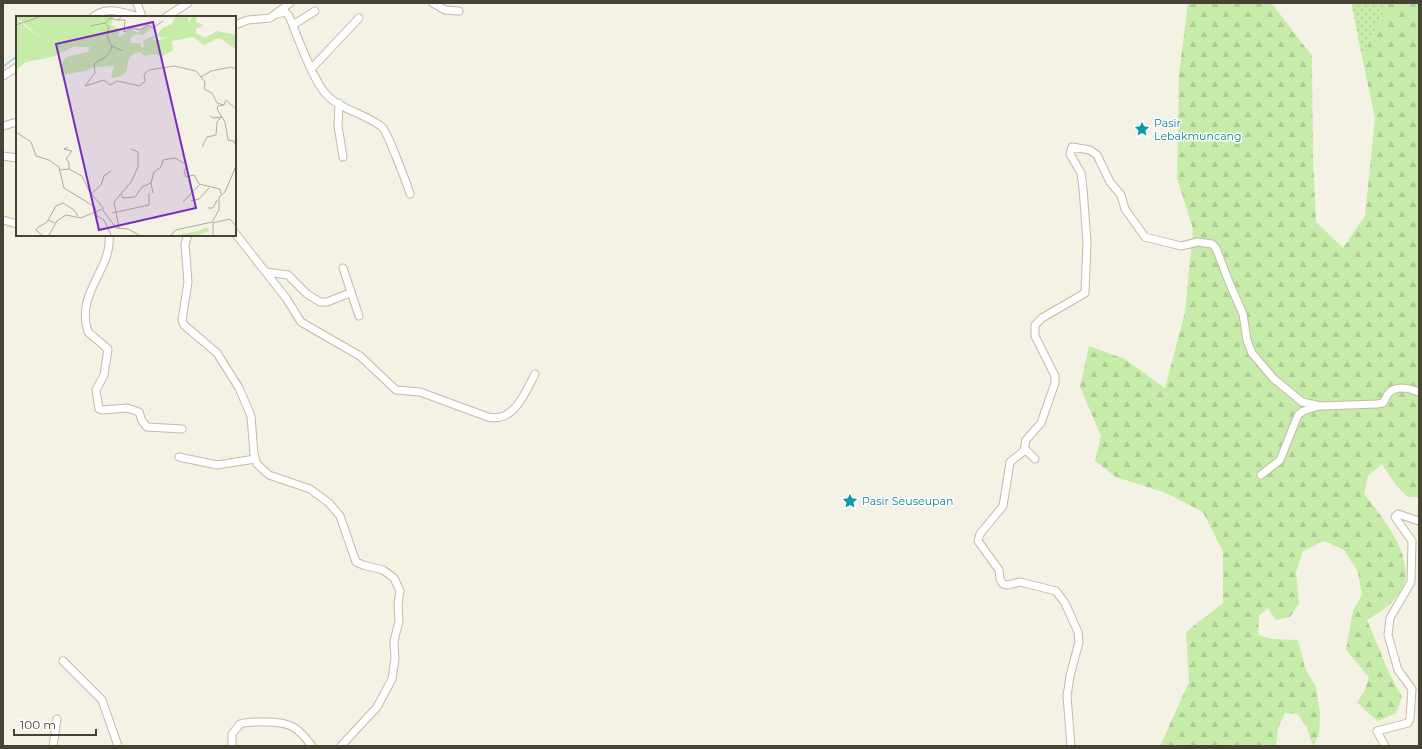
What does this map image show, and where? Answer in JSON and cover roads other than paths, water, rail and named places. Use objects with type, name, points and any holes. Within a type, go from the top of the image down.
[{"type":"street","points":[[137,3],[141,16]]},
{"type":"street","points":[[168,16],[188,3]]},
{"type":"street","points":[[277,14],[290,3]]},
{"type":"street","points":[[433,3],[445,10],[459,11]]},
{"type":"street","points":[[95,16],[106,10],[136,16]]},
{"type":"street","points":[[236,25],[252,19],[269,18],[284,12],[288,14],[325,93],[339,103],[373,121],[385,130],[410,194]]},
{"type":"street","points":[[293,25],[315,12]]},
{"type":"street","points":[[312,68],[359,18]]},
{"type":"street","points":[[3,76],[16,68]]},
{"type":"street","points":[[339,103],[338,126],[343,157]]},
{"type":"street","points":[[3,126],[16,122]]},
{"type":"street","points":[[1071,746],[1067,691],[1079,637],[1065,603],[1059,594],[1051,589],[1020,582],[1010,585],[1003,584],[1000,580],[999,570],[978,541],[980,534],[1003,506],[1010,462],[1025,449],[1026,440],[1041,423],[1055,379],[1035,336],[1035,325],[1042,318],[1083,296],[1086,292],[1087,242],[1085,210],[1081,173],[1070,154],[1071,148],[1073,147],[1090,150],[1097,155],[1110,182],[1121,195],[1125,209],[1145,237],[1182,246],[1194,242],[1215,246],[1242,310],[1247,340],[1253,355],[1273,378],[1300,401],[1321,406],[1377,404],[1383,403],[1388,394],[1396,390],[1407,388],[1419,392]]},
{"type":"street","points":[[3,156],[16,158]]},
{"type":"street","points":[[3,220],[16,224]]},
{"type":"street","points":[[236,234],[289,303],[298,320],[360,356],[386,382],[398,391],[419,391],[488,418],[499,418],[508,415],[517,406],[535,374]]},
{"type":"street","points":[[109,236],[110,244],[107,256],[91,287],[86,312],[88,332],[108,349],[104,375],[96,390],[98,408],[102,410],[131,408],[139,412],[142,421],[147,427],[182,429]]},
{"type":"street","points":[[188,236],[186,244],[188,282],[182,320],[189,329],[217,353],[238,388],[251,416],[255,459],[260,468],[269,475],[310,489],[322,496],[340,516],[356,562],[360,565],[386,571],[394,578],[399,587],[399,621],[394,641],[395,659],[392,679],[377,707],[341,746]]},
{"type":"street","points":[[343,268],[350,293],[359,316]]},
{"type":"street","points":[[266,272],[288,275],[307,294],[320,302],[327,302],[350,293]]},
{"type":"street","points":[[1261,475],[1280,460],[1300,413],[1321,406]]},
{"type":"street","points":[[1025,449],[1036,459]]},
{"type":"street","points":[[179,457],[217,465],[255,459]]},
{"type":"street","points":[[1385,746],[1378,731],[1408,723],[1412,703],[1411,687],[1398,670],[1388,635],[1390,618],[1412,580],[1412,541],[1395,517],[1398,514],[1419,521]]},
{"type":"street","points":[[63,661],[102,700],[118,746]]},
{"type":"street","points":[[53,746],[57,719]]},
{"type":"street","points":[[232,746],[232,734],[240,724],[278,722],[287,723],[294,727],[312,746]]},
{"type":"waterway","points":[[3,67],[16,57]]},
{"type":"place","name":"Pasir Lebakmuncang","points":[[1142,129]]},
{"type":"place","name":"Pasir Seuseupan","points":[[850,501]]}]
